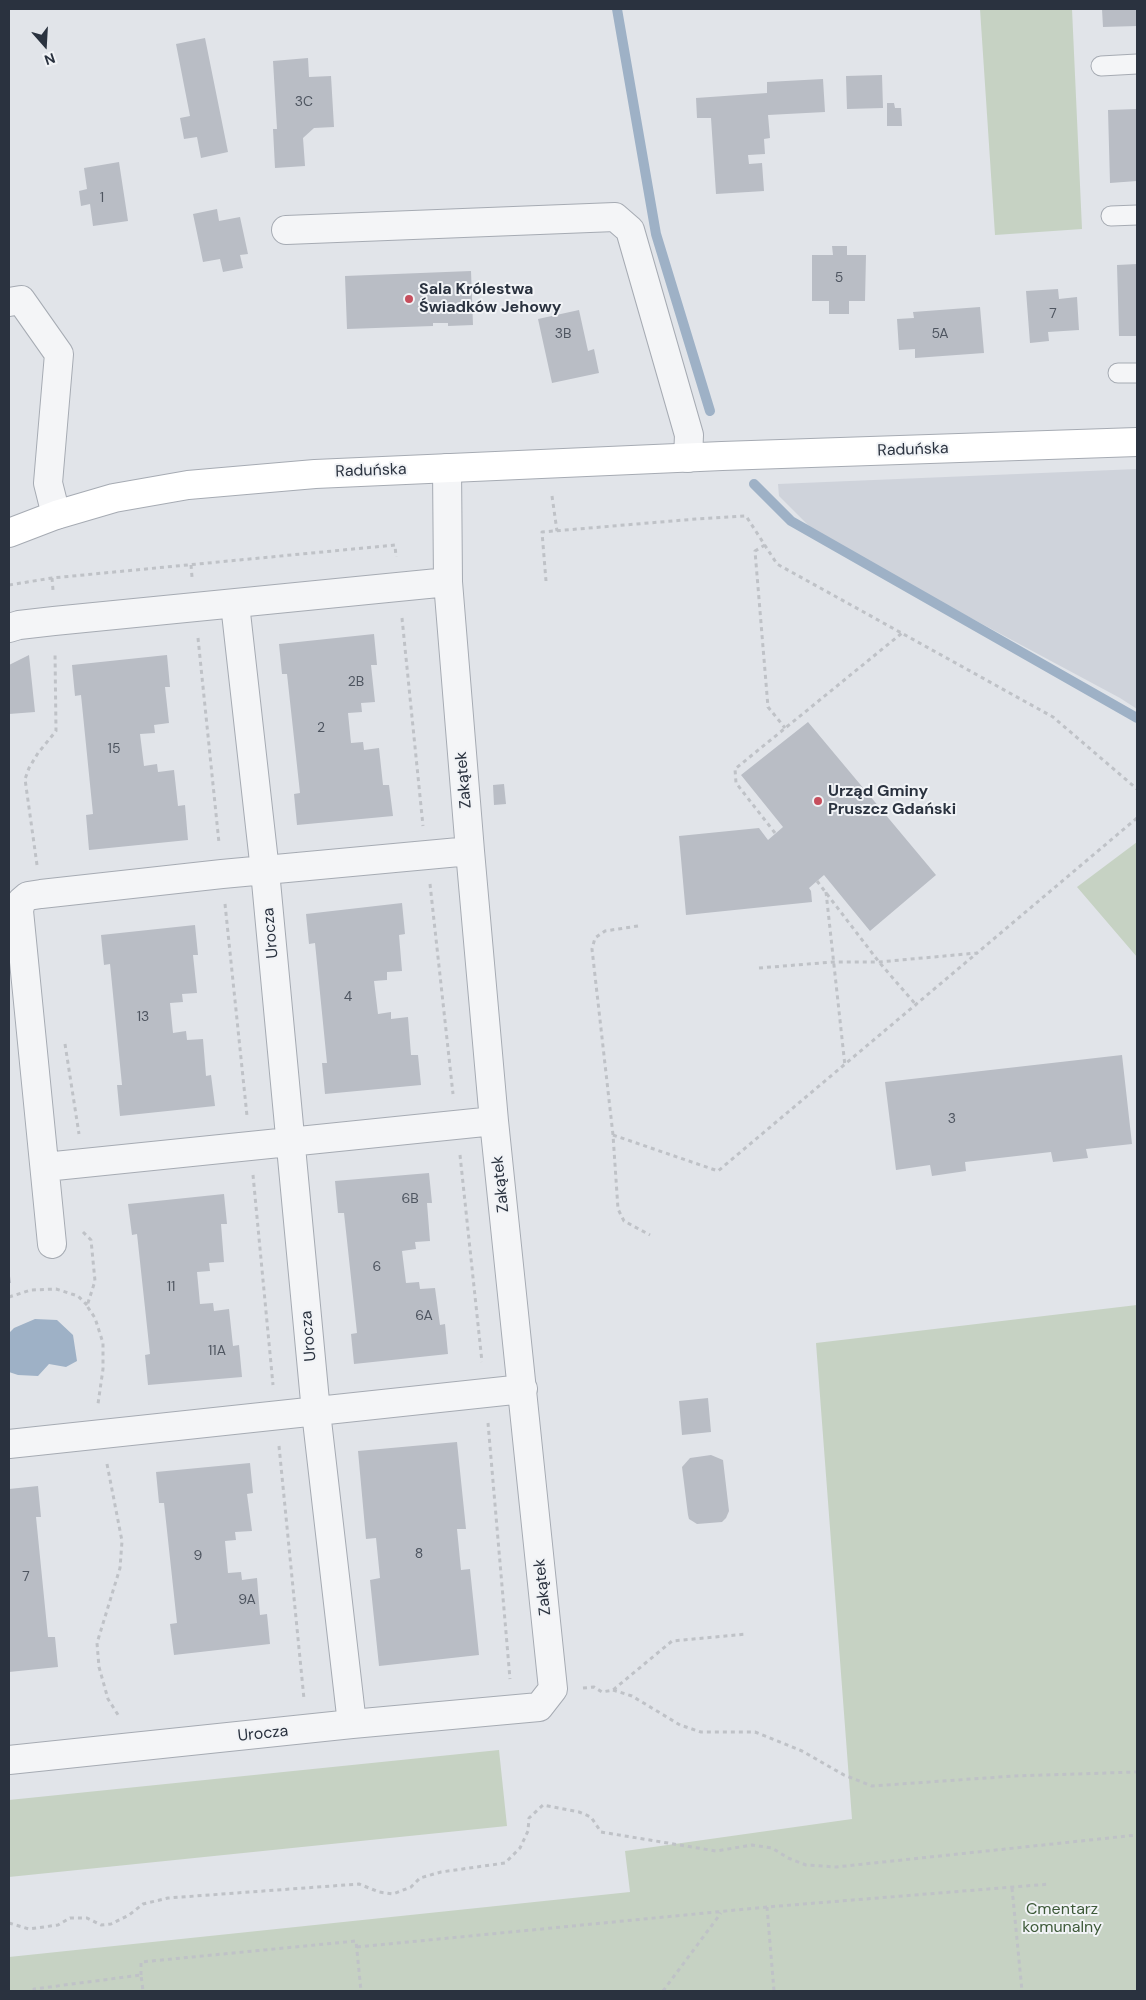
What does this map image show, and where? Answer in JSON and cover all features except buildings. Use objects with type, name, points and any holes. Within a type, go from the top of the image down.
[{"type":"street","points":[[286,230],[615,217],[630,230],[689,435],[688,458]]},
{"type":"street","points":[[9,302],[21,300],[59,354],[48,483],[56,515]]},
{"type":"street","name":"Raduńska","points":[[9,533],[56,515],[114,498],[188,485],[315,474],[1137,442]]},
{"type":"street","name":"Zakątek","points":[[447,468],[448,582],[470,851],[494,1121],[553,1689]]},
{"type":"street","points":[[9,628],[54,621],[448,582]]},
{"type":"street","name":"Urocza","points":[[9,1760],[352,1724],[316,1412],[265,871],[235,604]]},
{"type":"street","points":[[52,1244],[45,1166],[17,979],[19,911],[21,902],[28,896],[41,894],[470,851]]},
{"type":"street","points":[[45,1166],[494,1121]]},
{"type":"street","points":[[9,1444],[523,1389]]},
{"type":"street","points":[[352,1724],[539,1707],[553,1689]]},
{"type":"lane","points":[[1100,66],[1137,64]]},
{"type":"lane","points":[[1111,216],[1137,215]]},
{"type":"lane","points":[[1118,373],[1137,373]]},
{"type":"path","points":[[552,496],[557,530]]},
{"type":"path","points":[[546,581],[542,532],[746,516],[777,564],[1053,717],[1137,789]]},
{"type":"path","points":[[9,585],[52,578],[395,545],[399,586]]},
{"type":"path","points":[[765,545],[755,551],[768,707],[785,728]]},
{"type":"path","points":[[775,833],[736,783],[734,769],[902,633]]},
{"type":"path","points":[[613,1135],[718,1171],[917,1006],[1137,818]]},
{"type":"path","points":[[817,881],[878,962],[917,1006]]},
{"type":"path","points":[[826,892],[845,1066]]},
{"type":"path","points":[[638,926],[605,931],[595,938],[592,950],[613,1135],[618,1209],[629,1225],[650,1235]]},
{"type":"path","points":[[759,968],[833,962],[878,962],[977,953]]},
{"type":"path","points":[[9,1297],[43,1288],[56,1289],[78,1296],[87,1306]]},
{"type":"path","points":[[613,1690],[672,1641],[747,1634]]},
{"type":"path","points":[[553,1689],[594,1687],[602,1692],[613,1690],[632,1696],[680,1725],[700,1732],[755,1732],[802,1751],[844,1775],[872,1786],[1014,1776],[1137,1772]]},
{"type":"path","points":[[9,1923],[29,1929],[58,1925],[70,1918],[87,1918],[101,1925],[111,1924],[129,1915],[143,1904],[168,1898],[349,1884],[359,1884],[379,1892],[393,1894],[411,1887],[420,1878],[441,1872],[505,1862],[520,1848],[528,1831],[528,1818],[543,1805],[579,1812],[591,1817],[601,1832],[716,1851],[752,1845],[772,1848],[788,1858],[806,1865],[836,1867],[1137,1835]]},
{"type":"path","points":[[357,1947],[767,1907],[1050,1884]]},
{"type":"path","points":[[1012,1888],[1022,1991]]},
{"type":"path","points":[[767,1907],[774,1991]]},
{"type":"path","points":[[663,1991],[722,1912]]},
{"type":"path","points":[[143,1991],[141,1962],[356,1941],[361,1991]]},
{"type":"path","points":[[34,1991],[34,1989],[141,1975]]},
{"type":"shaded area","points":[[1137,469],[1137,709],[1120,698],[820,537],[779,496],[778,484]]},
{"type":"green space","points":[[980,9],[1072,9],[1082,229],[995,235]]},
{"type":"green space","points":[[1137,842],[1137,957],[1077,887]]},
{"type":"green space","name":"Cmentarz komunalny","points":[[1137,1305],[1137,1991],[9,1991],[9,1957],[630,1892],[625,1851],[852,1819],[816,1343]]},
{"type":"green space","points":[[499,1750],[507,1826],[9,1877],[9,1800]]},
{"type":"water","points":[[35,1319],[57,1320],[73,1335],[77,1361],[66,1367],[49,1364],[38,1376],[18,1375],[9,1372],[9,1333],[14,1328]]},
{"type":"waterway","points":[[617,9],[656,234],[710,411]]},
{"type":"waterway","points":[[754,484],[791,521],[1137,718]]},
{"type":"place","name":"Sala Królestwa Świadków Jehowy","points":[[409,299]]},
{"type":"place","name":"Urząd Gminy Pruszcz Gdański","points":[[818,801]]}]
